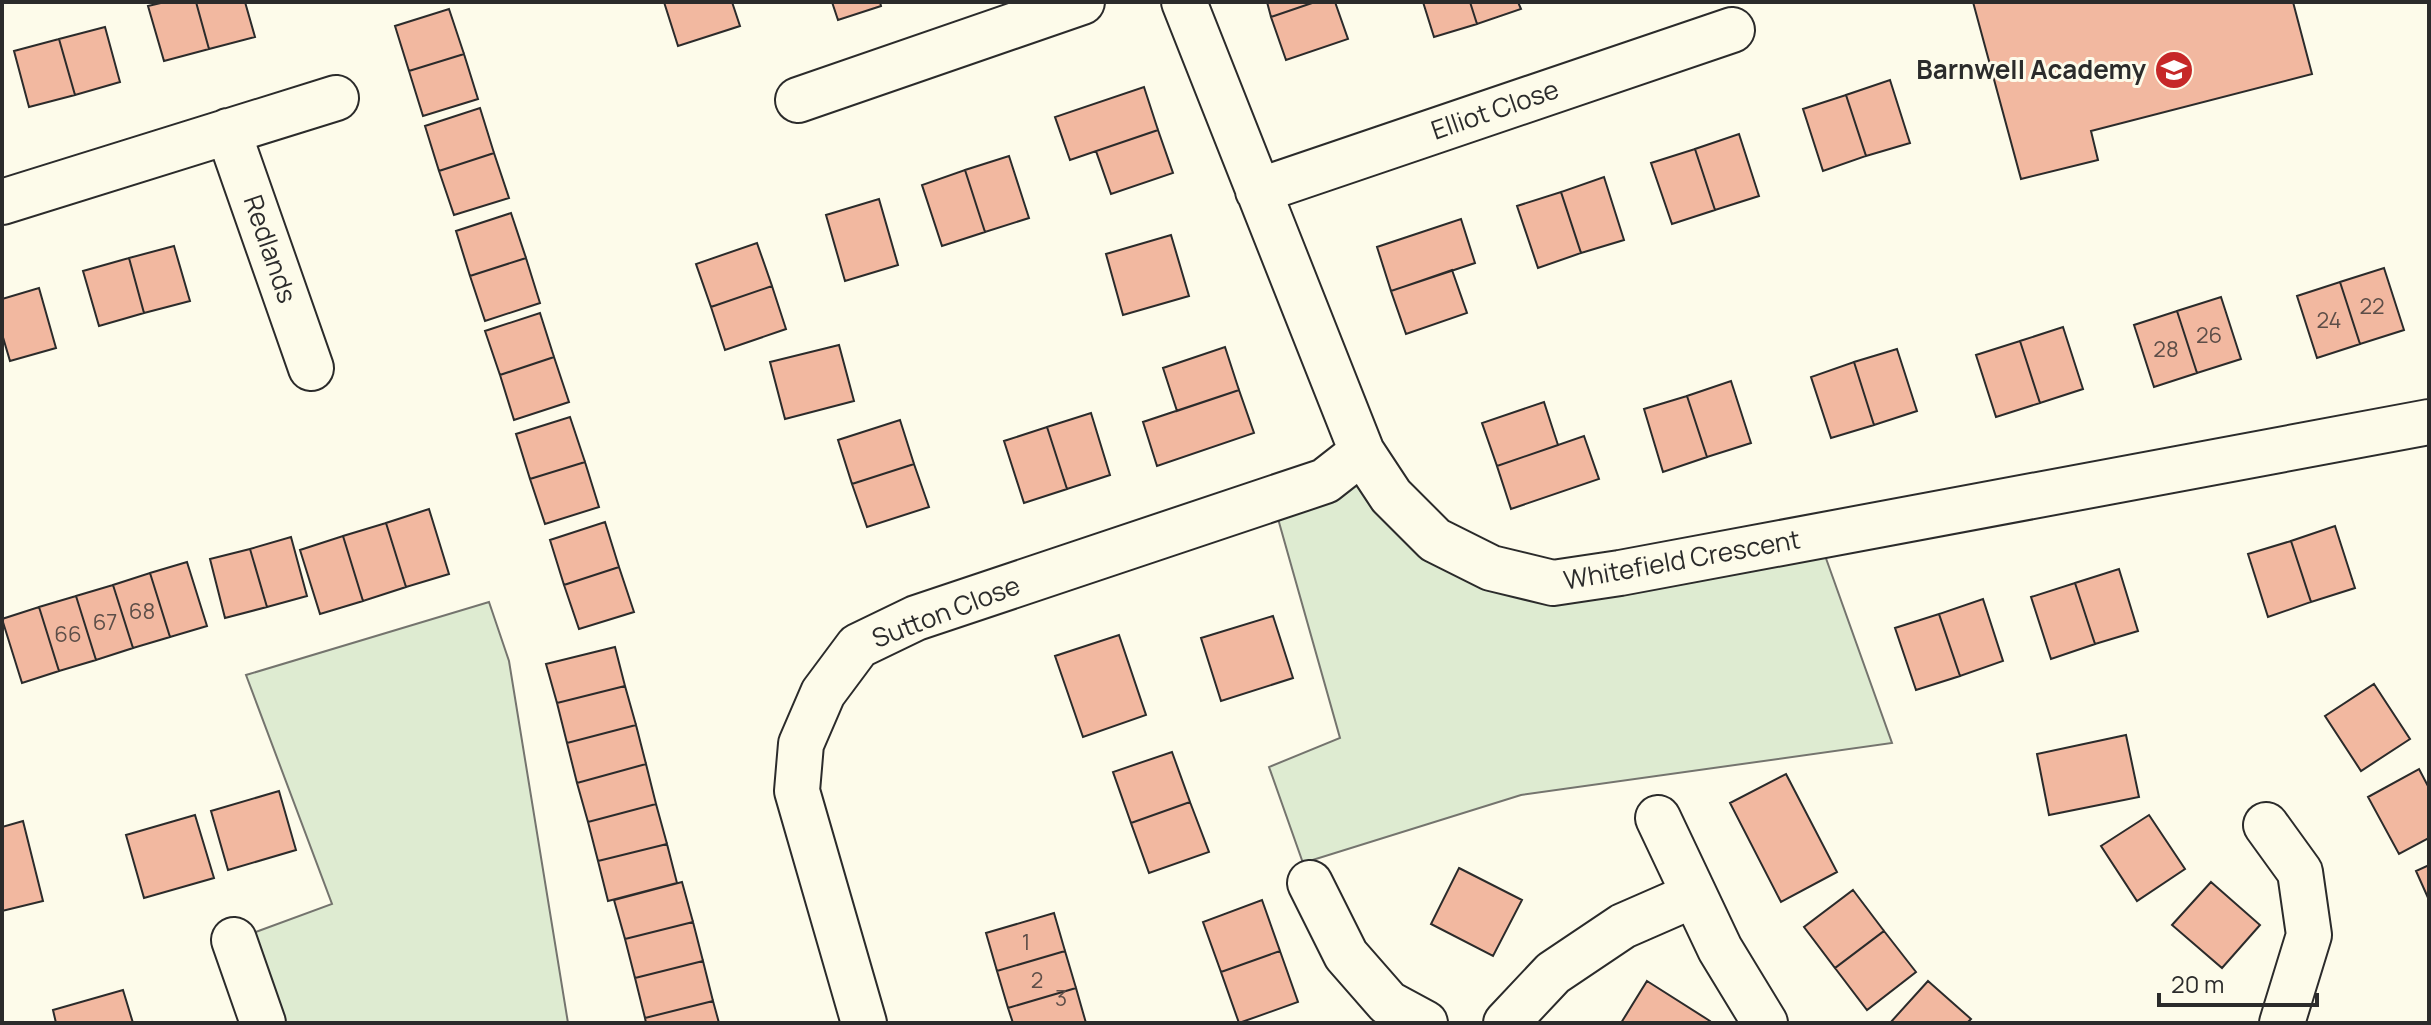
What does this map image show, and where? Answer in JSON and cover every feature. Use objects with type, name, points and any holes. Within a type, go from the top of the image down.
[{"type":"street","points":[[798,100],[1082,2]]},
{"type":"street","name":"Whitefield Crescent","points":[[1184,2],[1362,452],[1391,496],[1435,540],[1491,568],[1553,583],[2429,422]]},
{"type":"street","name":"Elliot Close","points":[[1258,191],[1732,30]]},
{"type":"street","points":[[2,202],[336,98]]},
{"type":"street","name":"Redlands","points":[[228,131],[311,368]]},
{"type":"street","name":"Sutton Close","points":[[864,1023],[797,791],[801,744],[823,693],[858,646],[916,618],[1325,481],[1362,452]]},
{"type":"street","points":[[1658,818],[1720,949],[1765,1023]]},
{"type":"street","points":[[2266,825],[2300,872],[2309,935],[2282,1023]]},
{"type":"street","points":[[1310,883],[1346,955],[1388,1003],[1425,1023]]},
{"type":"street","points":[[1506,1023],[1553,973],[1623,926],[1694,895]]},
{"type":"street","points":[[234,940],[263,1023]]},
{"type":"green space","points":[[1362,452],[1491,568],[1818,536],[1892,743],[1521,795],[1303,863],[1269,767],[1340,738],[1273,501]]},
{"type":"green space","points":[[489,602],[509,661],[568,1023],[263,1023],[234,940],[332,904],[246,675]]},
{"type":"building","points":[[165,2],[196,2],[209,49],[164,61],[148,6]]},
{"type":"building","points":[[196,2],[245,2],[255,37],[209,49]]},
{"type":"building","points":[[664,2],[732,2],[740,26],[678,46]]},
{"type":"building","points":[[832,2],[880,2],[881,6],[838,20]]},
{"type":"building","points":[[1267,2],[1315,2],[1271,17]]},
{"type":"building","points":[[1315,2],[1335,2],[1348,39],[1286,60],[1271,17]]},
{"type":"building","points":[[1423,2],[1470,2],[1477,24],[1434,37]]},
{"type":"building","points":[[1470,2],[1518,2],[1521,9],[1477,24]]},
{"type":"building","points":[[1973,2],[2293,2],[2312,74],[2091,131],[2098,160],[2021,179]]},
{"type":"building","points":[[449,9],[464,54],[409,71],[395,26]]},
{"type":"building","points":[[105,27],[120,82],[75,95],[59,39]]},
{"type":"building","points":[[59,39],[75,95],[29,107],[14,51]]},
{"type":"building","points":[[464,54],[478,99],[423,116],[409,71]]},
{"type":"building","points":[[1890,80],[1910,143],[1866,156],[1846,95]]},
{"type":"building","points":[[1144,87],[1158,130],[1070,160],[1055,117]]},
{"type":"building","points":[[1846,95],[1866,156],[1823,171],[1803,109]]},
{"type":"building","points":[[480,108],[494,153],[439,171],[425,126]]},
{"type":"building","points":[[1158,130],[1173,173],[1111,194],[1096,151]]},
{"type":"building","points":[[1739,134],[1759,196],[1715,210],[1695,149]]},
{"type":"building","points":[[1695,149],[1715,210],[1672,224],[1651,163]]},
{"type":"building","points":[[494,153],[509,198],[454,215],[439,171]]},
{"type":"building","points":[[1009,156],[1029,218],[985,232],[965,170]]},
{"type":"building","points":[[965,170],[985,232],[942,246],[922,185]]},
{"type":"building","points":[[1604,177],[1624,240],[1581,253],[1561,192]]},
{"type":"building","points":[[1561,192],[1581,253],[1538,268],[1517,206]]},
{"type":"building","points":[[879,199],[898,265],[845,281],[826,215]]},
{"type":"building","points":[[511,213],[526,258],[470,276],[456,231]]},
{"type":"building","points":[[1461,219],[1475,263],[1391,291],[1377,247]]},
{"type":"building","points":[[1171,235],[1189,296],[1123,315],[1106,254]]},
{"type":"building","points":[[757,243],[772,286],[711,307],[696,264]]},
{"type":"building","points":[[174,246],[190,301],[144,313],[129,258]]},
{"type":"building","points":[[129,258],[144,313],[99,326],[83,271]]},
{"type":"building","points":[[526,258],[540,303],[485,321],[470,276]]},
{"type":"building","points":[[2384,268],[2404,330],[2360,344],[2340,282]]},
{"type":"building","points":[[1452,270],[1467,313],[1406,334],[1391,291]]},
{"type":"building","points":[[2340,282],[2360,344],[2317,358],[2297,296]]},
{"type":"building","points":[[772,286],[786,329],[725,350],[711,307]]},
{"type":"building","points":[[39,288],[56,348],[10,361],[2,334],[2,299]]},
{"type":"building","points":[[2221,297],[2241,359],[2197,373],[2177,311]]},
{"type":"building","points":[[2177,311],[2197,373],[2154,387],[2134,325]]},
{"type":"building","points":[[540,313],[554,357],[500,375],[485,331]]},
{"type":"building","points":[[2063,327],[2083,389],[2040,403],[2020,341]]},
{"type":"building","points":[[2020,341],[2040,403],[1996,417],[1976,355]]},
{"type":"building","points":[[839,345],[854,401],[785,419],[770,362]]},
{"type":"building","points":[[1225,347],[1239,390],[1177,411],[1163,368]]},
{"type":"building","points":[[1897,349],[1917,411],[1874,425],[1854,362]]},
{"type":"building","points":[[554,357],[569,402],[514,420],[500,375]]},
{"type":"building","points":[[1854,362],[1874,425],[1831,438],[1811,377]]},
{"type":"building","points":[[1731,381],[1751,443],[1707,457],[1687,396]]},
{"type":"building","points":[[1239,390],[1254,433],[1157,466],[1143,422]]},
{"type":"building","points":[[1687,396],[1707,457],[1663,472],[1644,409]]},
{"type":"building","points":[[1544,402],[1558,445],[1497,466],[1482,423]]},
{"type":"building","points":[[1091,413],[1110,475],[1067,489],[1047,427]]},
{"type":"building","points":[[570,417],[585,462],[530,479],[516,434]]},
{"type":"building","points":[[900,420],[914,464],[852,484],[838,440]]},
{"type":"building","points":[[1047,427],[1067,489],[1024,503],[1004,441]]},
{"type":"building","points":[[1584,436],[1599,479],[1511,509],[1497,466]]},
{"type":"building","points":[[585,462],[599,507],[545,524],[530,479]]},
{"type":"building","points":[[914,464],[929,507],[867,527],[852,484]]},
{"type":"building","points":[[429,509],[449,574],[406,587],[386,523]]},
{"type":"building","points":[[605,522],[619,567],[564,585],[550,540]]},
{"type":"building","points":[[386,523],[406,587],[363,601],[343,536]]},
{"type":"building","points":[[2335,526],[2355,588],[2311,602],[2291,541]]},
{"type":"building","points":[[343,536],[363,601],[320,614],[300,550]]},
{"type":"building","points":[[291,537],[307,596],[267,607],[250,549]]},
{"type":"building","points":[[2291,541],[2311,602],[2268,617],[2248,554]]},
{"type":"building","points":[[250,549],[267,607],[225,618],[210,559]]},
{"type":"building","points":[[187,562],[207,626],[170,637],[150,573]]},
{"type":"building","points":[[619,567],[634,612],[579,629],[564,585]]},
{"type":"building","points":[[2119,569],[2138,631],[2095,644],[2075,583]]},
{"type":"building","points":[[150,573],[170,637],[133,648],[113,585]]},
{"type":"building","points":[[2075,583],[2095,644],[2051,659],[2031,597]]},
{"type":"building","points":[[113,585],[133,648],[96,660],[76,596]]},
{"type":"building","points":[[76,596],[96,660],[59,671],[39,607]]},
{"type":"building","points":[[1983,599],[2003,661],[1960,676],[1939,614]]},
{"type":"building","points":[[39,607],[59,671],[22,683],[2,619]]},
{"type":"building","points":[[1939,614],[1960,676],[1916,690],[1895,628]]},
{"type":"building","points":[[1273,616],[1293,678],[1221,701],[1201,638]]},
{"type":"building","points":[[1119,635],[1146,715],[1083,737],[1055,656]]},
{"type":"building","points":[[615,647],[625,686],[557,703],[546,664]]},
{"type":"building","points":[[2374,684],[2410,739],[2361,771],[2325,716]]},
{"type":"building","points":[[625,686],[636,725],[567,743],[557,703]]},
{"type":"building","points":[[636,725],[646,764],[577,783],[567,743]]},
{"type":"building","points":[[2126,735],[2139,797],[2049,815],[2037,754]]},
{"type":"building","points":[[1172,752],[1190,802],[1131,823],[1113,772]]},
{"type":"building","points":[[646,764],[656,804],[588,822],[577,783]]},
{"type":"building","points":[[2419,769],[2429,788],[2429,838],[2399,854],[2368,797]]},
{"type":"building","points":[[1786,774],[1837,872],[1781,902],[1730,803]]},
{"type":"building","points":[[279,791],[296,850],[228,870],[211,811]]},
{"type":"building","points":[[1190,802],[1209,852],[1149,873],[1131,823]]},
{"type":"building","points":[[656,804],[667,844],[598,861],[588,822]]},
{"type":"building","points":[[195,815],[214,878],[144,898],[126,835]]},
{"type":"building","points":[[2149,815],[2185,869],[2137,901],[2101,846]]},
{"type":"building","points":[[23,821],[43,901],[2,911],[2,827]]},
{"type":"building","points":[[667,844],[677,883],[608,901],[598,861]]},
{"type":"building","points":[[2429,865],[2429,900],[2416,871]]},
{"type":"building","points":[[1459,868],[1522,900],[1493,956],[1431,924]]},
{"type":"building","points":[[682,882],[693,922],[625,939],[614,900]]},
{"type":"building","points":[[2211,882],[2260,925],[2222,968],[2172,925]]},
{"type":"building","points":[[1853,890],[1884,931],[1835,968],[1804,927]]},
{"type":"building","points":[[1262,900],[1280,951],[1221,972],[1203,922]]},
{"type":"building","points":[[1054,913],[1065,951],[997,971],[986,933]]},
{"type":"building","points":[[693,922],[703,961],[635,978],[625,939]]},
{"type":"building","points":[[1884,931],[1916,972],[1867,1010],[1835,968]]},
{"type":"building","points":[[1065,951],[1076,988],[1008,1008],[997,971]]},
{"type":"building","points":[[1280,951],[1298,1002],[1239,1023],[1221,972]]},
{"type":"building","points":[[703,961],[713,1001],[645,1018],[635,978]]},
{"type":"building","points":[[1647,981],[1710,1021],[1709,1023],[1621,1023]]},
{"type":"building","points":[[1928,981],[1971,1019],[1967,1023],[1890,1023]]},
{"type":"building","points":[[1076,988],[1086,1023],[1013,1023],[1008,1008]]},
{"type":"building","points":[[123,990],[133,1023],[56,1023],[53,1010]]},
{"type":"building","points":[[713,1001],[719,1023],[646,1023],[645,1018]]},
{"type":"place","name":"Barnwell Academy","points":[[2174,70]]}]
